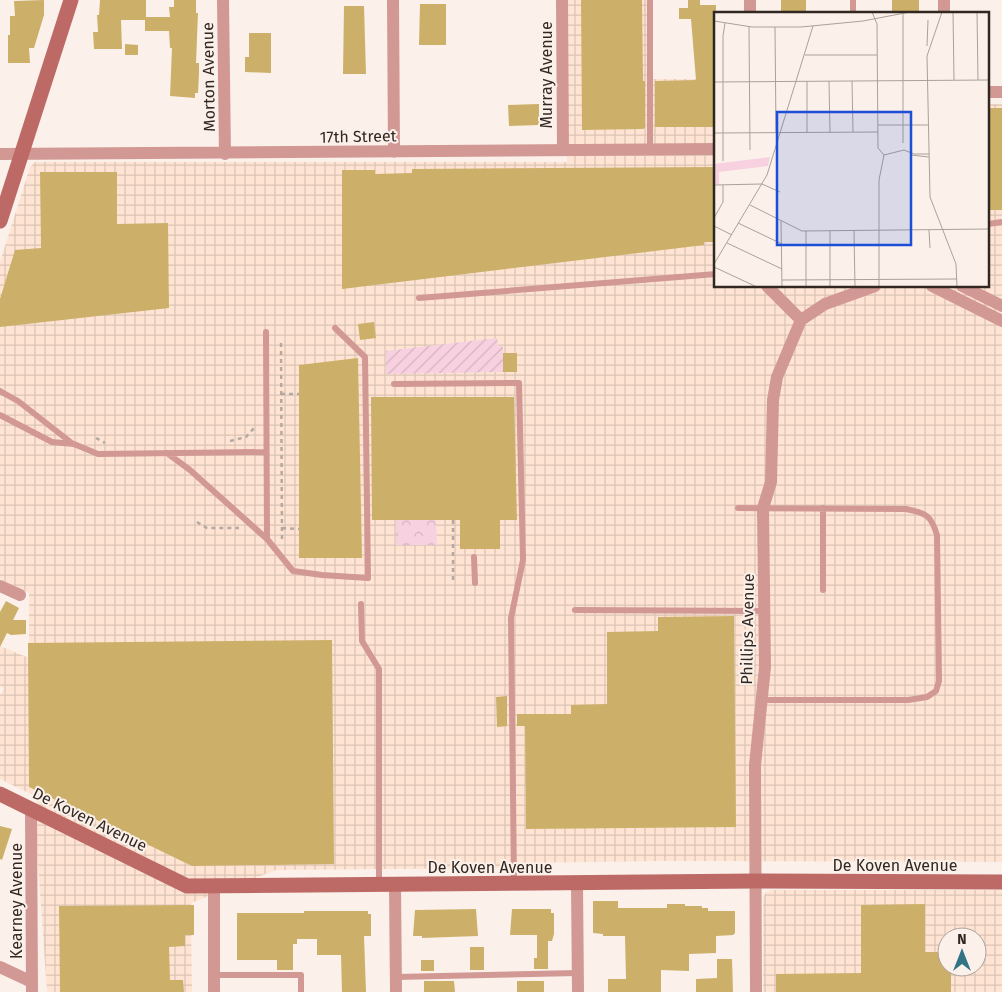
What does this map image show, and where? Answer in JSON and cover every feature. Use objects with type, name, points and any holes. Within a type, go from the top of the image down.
[{"type":"street","points":[[0,221],[71,0]]},
{"type":"street","name":"Morton Avenue","points":[[223,0],[225,154]]},
{"type":"street","points":[[393,0],[394,152]]},
{"type":"street","name":"Murray Avenue","points":[[562,0],[563,150]]},
{"type":"street","name":"17th Street","points":[[0,154],[225,154],[714,149]]},
{"type":"street","points":[[769,288],[801,320],[825,304],[870,288]]},
{"type":"street","points":[[936,288],[1002,321]]},
{"type":"street","points":[[966,288],[1002,306]]},
{"type":"street","name":"Phillips Avenue","points":[[756,992],[755,765],[765,667],[763,508],[770,482],[773,400],[777,377],[801,320]]},
{"type":"street","points":[[0,586],[20,595]]},
{"type":"street","name":"De Koven Avenue","points":[[0,794],[187,886],[1002,882]]},
{"type":"street","name":"Kearney Avenue","points":[[31,809],[32,987]]},
{"type":"street","points":[[577,884],[578,992]]},
{"type":"street","points":[[396,885],[396,992]]},
{"type":"street","points":[[214,886],[214,992]]},
{"type":"street","points":[[0,967],[32,987]]},
{"type":"lane","points":[[650,0],[650,149]]},
{"type":"lane","points":[[419,298],[714,274]]},
{"type":"lane","points":[[167,453],[190,470],[267,539],[293,571],[322,576],[368,578],[365,357],[335,328]]},
{"type":"lane","points":[[266,332],[267,539]]},
{"type":"lane","points":[[394,384],[519,383],[523,560],[512,618],[514,884]]},
{"type":"lane","points":[[0,391],[18,401],[74,444],[98,454],[266,452]]},
{"type":"lane","points":[[0,415],[52,442],[74,444]]},
{"type":"lane","points":[[738,508],[906,509],[922,512],[932,520],[937,535],[939,681],[936,691],[927,697],[908,700],[762,700]]},
{"type":"lane","points":[[823,508],[823,590]]},
{"type":"lane","points":[[474,557],[475,583]]},
{"type":"lane","points":[[361,604],[362,641],[379,669],[379,885]]},
{"type":"lane","points":[[575,610],[765,611]]},
{"type":"lane","points":[[396,977],[578,973]]},
{"type":"lane","points":[[214,975],[301,975],[301,992]]},
{"type":"path","points":[[281,343],[282,547]]},
{"type":"path","points":[[281,394],[298,394]]},
{"type":"path","points":[[221,442],[246,437],[254,428]]},
{"type":"path","points":[[96,438],[104,443],[114,443]]},
{"type":"path","points":[[454,520],[454,583]]},
{"type":"path","points":[[197,522],[207,528],[241,528]]},
{"type":"path","points":[[282,528],[298,529]]},
{"type":"shaded area","points":[[567,0],[647,0],[648,79],[714,79],[714,288],[990,288],[990,104],[1002,104],[1002,862],[664,861],[521,863],[521,868],[276,870],[191,903],[192,992],[47,992],[37,850],[37,797],[0,779],[0,695],[4,688],[0,686],[0,646],[29,658],[29,593],[0,579],[0,262],[30,167],[35,162],[567,162]]},
{"type":"shaded area","points":[[773,890],[1002,890],[1002,992],[763,992],[763,898],[766,892]]},
{"type":"green space","points":[[497,338],[498,345],[503,347],[503,372],[386,374],[386,351]]},
{"type":"green space","points":[[396,520],[436,520],[437,545],[396,545]]},
{"type":"building","points":[[44,0],[44,15],[34,48],[29,48],[30,63],[8,63],[8,35],[10,35],[10,16],[15,16],[14,1]]},
{"type":"building","points":[[100,0],[146,0],[146,17],[170,17],[169,7],[174,7],[174,0],[196,0],[196,13],[198,13],[196,63],[199,63],[199,74],[198,93],[195,93],[195,98],[170,96],[172,48],[170,48],[169,31],[145,31],[145,20],[121,20],[122,49],[94,49],[93,32],[98,32],[97,15],[99,15]]},
{"type":"building","points":[[581,0],[642,0],[643,81],[645,81],[645,128],[643,129],[582,130]]},
{"type":"building","points":[[688,0],[700,0],[700,5],[716,5],[716,12],[714,12],[714,127],[655,127],[655,81],[696,80],[691,19],[679,19],[679,8],[688,8]]},
{"type":"building","points":[[781,0],[806,0],[806,12],[781,12]]},
{"type":"building","points":[[892,0],[919,0],[919,12],[892,12]]},
{"type":"building","points":[[420,4],[446,4],[446,45],[419,45]]},
{"type":"building","points":[[344,6],[364,6],[366,74],[343,74]]},
{"type":"building","points":[[249,33],[271,33],[271,73],[245,72],[245,57],[249,57]]},
{"type":"building","points":[[125,44],[138,45],[138,55],[125,55]]},
{"type":"building","points":[[539,104],[539,125],[509,126],[508,105]]},
{"type":"building","points":[[990,108],[1002,108],[1002,210],[990,210]]},
{"type":"building","points":[[714,167],[714,242],[704,242],[704,245],[342,289],[342,170],[375,170],[375,174],[412,173],[412,169]]},
{"type":"building","points":[[40,172],[117,172],[117,224],[168,223],[169,308],[0,327],[0,299],[15,250],[41,248]]},
{"type":"building","points":[[374,322],[376,338],[360,340],[358,324]]},
{"type":"building","points":[[503,353],[517,353],[517,372],[503,372]]},
{"type":"building","points":[[358,358],[362,558],[299,558],[299,365]]},
{"type":"building","points":[[371,397],[514,397],[517,520],[500,520],[500,549],[460,549],[460,520],[372,520]]},
{"type":"building","points":[[6,601],[19,608],[13,620],[26,620],[26,634],[11,635],[7,633],[0,647],[0,612]]},
{"type":"building","points":[[734,616],[736,827],[526,829],[525,726],[517,726],[517,714],[571,714],[571,705],[607,704],[607,632],[658,631],[658,617]]},
{"type":"building","points":[[332,640],[334,864],[192,866],[29,787],[28,643]]},
{"type":"building","points":[[507,696],[507,726],[497,727],[496,697]]},
{"type":"building","points":[[0,826],[12,829],[2,860],[0,859]]},
{"type":"building","points":[[593,901],[618,901],[618,908],[667,908],[667,904],[685,904],[685,906],[702,906],[702,908],[708,908],[708,911],[735,911],[735,933],[733,935],[716,936],[716,953],[689,954],[689,971],[661,970],[661,992],[608,992],[608,979],[626,979],[625,936],[603,936],[603,934],[593,933]]},
{"type":"building","points":[[925,904],[925,952],[937,952],[937,977],[951,977],[951,992],[776,992],[776,974],[861,973],[861,905]]},
{"type":"building","points":[[194,905],[194,935],[185,935],[185,946],[169,947],[170,980],[183,980],[184,992],[60,992],[59,906]]},
{"type":"building","points":[[476,909],[478,936],[422,938],[422,936],[413,936],[415,910]]},
{"type":"building","points":[[512,909],[551,909],[551,913],[554,913],[554,934],[552,941],[548,941],[548,969],[534,969],[534,958],[537,958],[537,935],[510,935]]},
{"type":"building","points":[[304,911],[368,911],[368,914],[371,914],[371,936],[364,936],[366,992],[342,992],[341,955],[317,955],[317,939],[297,939],[297,944],[293,944],[293,970],[277,970],[277,960],[237,960],[237,913],[304,913]]},
{"type":"building","points":[[470,947],[484,947],[484,970],[470,970]]},
{"type":"building","points":[[717,959],[732,959],[733,992],[696,992],[696,979],[717,978]]},
{"type":"building","points":[[421,960],[434,960],[434,971],[421,971]]},
{"type":"building","points":[[424,981],[454,981],[455,992],[424,992]]},
{"type":"building","points":[[517,981],[544,981],[544,992],[517,992]]}]
